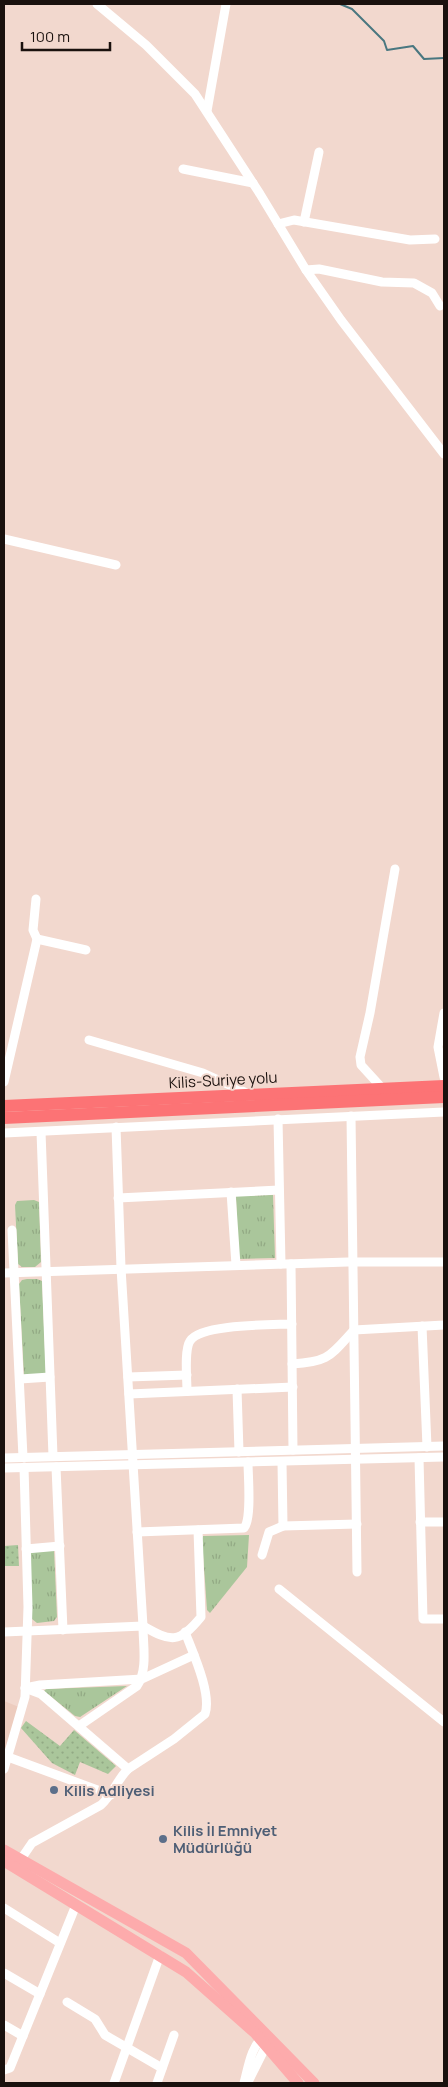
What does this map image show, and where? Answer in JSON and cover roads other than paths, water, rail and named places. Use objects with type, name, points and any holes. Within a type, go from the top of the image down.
[{"type":"highway","name":"Kilis-Suriye yolu","points":[[4,1106],[444,1086]]},
{"type":"highway","points":[[4,1118],[444,1097]]},
{"type":"main road","points":[[4,1850],[186,1953],[264,2040],[298,2083]]},
{"type":"main road","points":[[4,1862],[186,1972],[314,2083]]},
{"type":"street","points":[[97,4],[146,45],[195,94],[253,182],[306,270],[341,320],[444,454]]},
{"type":"street","points":[[207,111],[226,4]]},
{"type":"street","points":[[304,222],[320,152]]},
{"type":"street","points":[[183,169],[253,182]]},
{"type":"street","points":[[278,224],[294,220],[410,240],[436,239]]},
{"type":"street","points":[[306,270],[319,268],[382,282],[414,283],[432,293],[440,306]]},
{"type":"street","points":[[4,539],[116,565]]},
{"type":"street","points":[[382,1088],[361,1065],[360,1057],[370,1013],[395,869]]},
{"type":"street","points":[[4,1082],[37,940],[33,930],[36,898]]},
{"type":"street","points":[[37,940],[86,950]]},
{"type":"street","points":[[444,1013],[438,1048],[444,1078]]},
{"type":"street","points":[[90,1040],[203,1073],[252,1095]]},
{"type":"street","points":[[4,1133],[444,1112]]},
{"type":"street","points":[[351,1116],[357,1572]]},
{"type":"street","points":[[278,1119],[281,1264]]},
{"type":"street","points":[[79,1726],[130,1692],[142,1679],[143,1626],[121,1268],[116,1127]]},
{"type":"street","points":[[41,1132],[53,1456]]},
{"type":"street","points":[[118,1198],[279,1190]]},
{"type":"street","points":[[231,1192],[236,1265]]},
{"type":"street","points":[[12,1230],[23,1457]]},
{"type":"street","points":[[4,1273],[352,1262],[444,1262]]},
{"type":"street","points":[[290,1264],[293,1450]]},
{"type":"street","points":[[187,1391],[188,1344],[192,1338],[211,1329],[292,1324]]},
{"type":"street","points":[[422,1326],[427,1447]]},
{"type":"street","points":[[292,1364],[324,1360],[354,1330],[444,1326]]},
{"type":"street","points":[[128,1377],[187,1375]]},
{"type":"street","points":[[20,1379],[50,1377]]},
{"type":"street","points":[[128,1394],[293,1387]]},
{"type":"street","points":[[236,1389],[239,1452]]},
{"type":"street","points":[[4,1468],[282,1462],[444,1446]]},
{"type":"street","points":[[4,1458],[293,1450],[419,1458],[444,1457]]},
{"type":"street","points":[[419,1458],[423,1619],[444,1619]]},
{"type":"street","points":[[137,1532],[244,1528],[247,1525],[248,1462]]},
{"type":"street","points":[[282,1462],[283,1526]]},
{"type":"street","points":[[4,1769],[25,1697],[27,1632],[24,1467]]},
{"type":"street","points":[[56,1467],[64,1630]]},
{"type":"street","points":[[420,1522],[444,1522]]},
{"type":"street","points":[[262,1555],[269,1532],[283,1526],[357,1524]]},
{"type":"street","points":[[4,1632],[143,1626],[160,1636],[171,1639],[185,1632],[192,1628],[201,1617],[198,1530]]},
{"type":"street","points":[[26,1549],[60,1546]]},
{"type":"street","points":[[279,1589],[444,1722]]},
{"type":"street","points":[[21,1859],[32,1843],[101,1805],[111,1795],[121,1776],[128,1769],[174,1739],[205,1714],[207,1710],[204,1686],[185,1632]]},
{"type":"street","points":[[25,1688],[142,1679],[194,1655]]},
{"type":"street","points":[[25,1688],[41,1694],[128,1769]]},
{"type":"street","points":[[8,1756],[111,1795]]},
{"type":"street","points":[[4,2070],[10,2068],[76,1905]]},
{"type":"street","points":[[4,1908],[60,1943]]},
{"type":"street","points":[[114,2083],[160,1956]]},
{"type":"street","points":[[4,1973],[40,1994]]},
{"type":"street","points":[[67,2002],[93,2017],[103,2034],[162,2068]]},
{"type":"street","points":[[4,2025],[23,2036]]},
{"type":"street","points":[[157,2083],[174,2035]]},
{"type":"street","points":[[246,2083],[250,2060],[264,2040]]},
{"type":"waterway","points":[[340,4],[352,9],[384,41],[387,50],[413,46],[424,59],[444,58]]},
{"type":"place","name":"Kilis Adliyesi","points":[[54,1790]]},
{"type":"place","name":"Kilis İl Emniyet Müdürlüğü","points":[[163,1839]]}]
